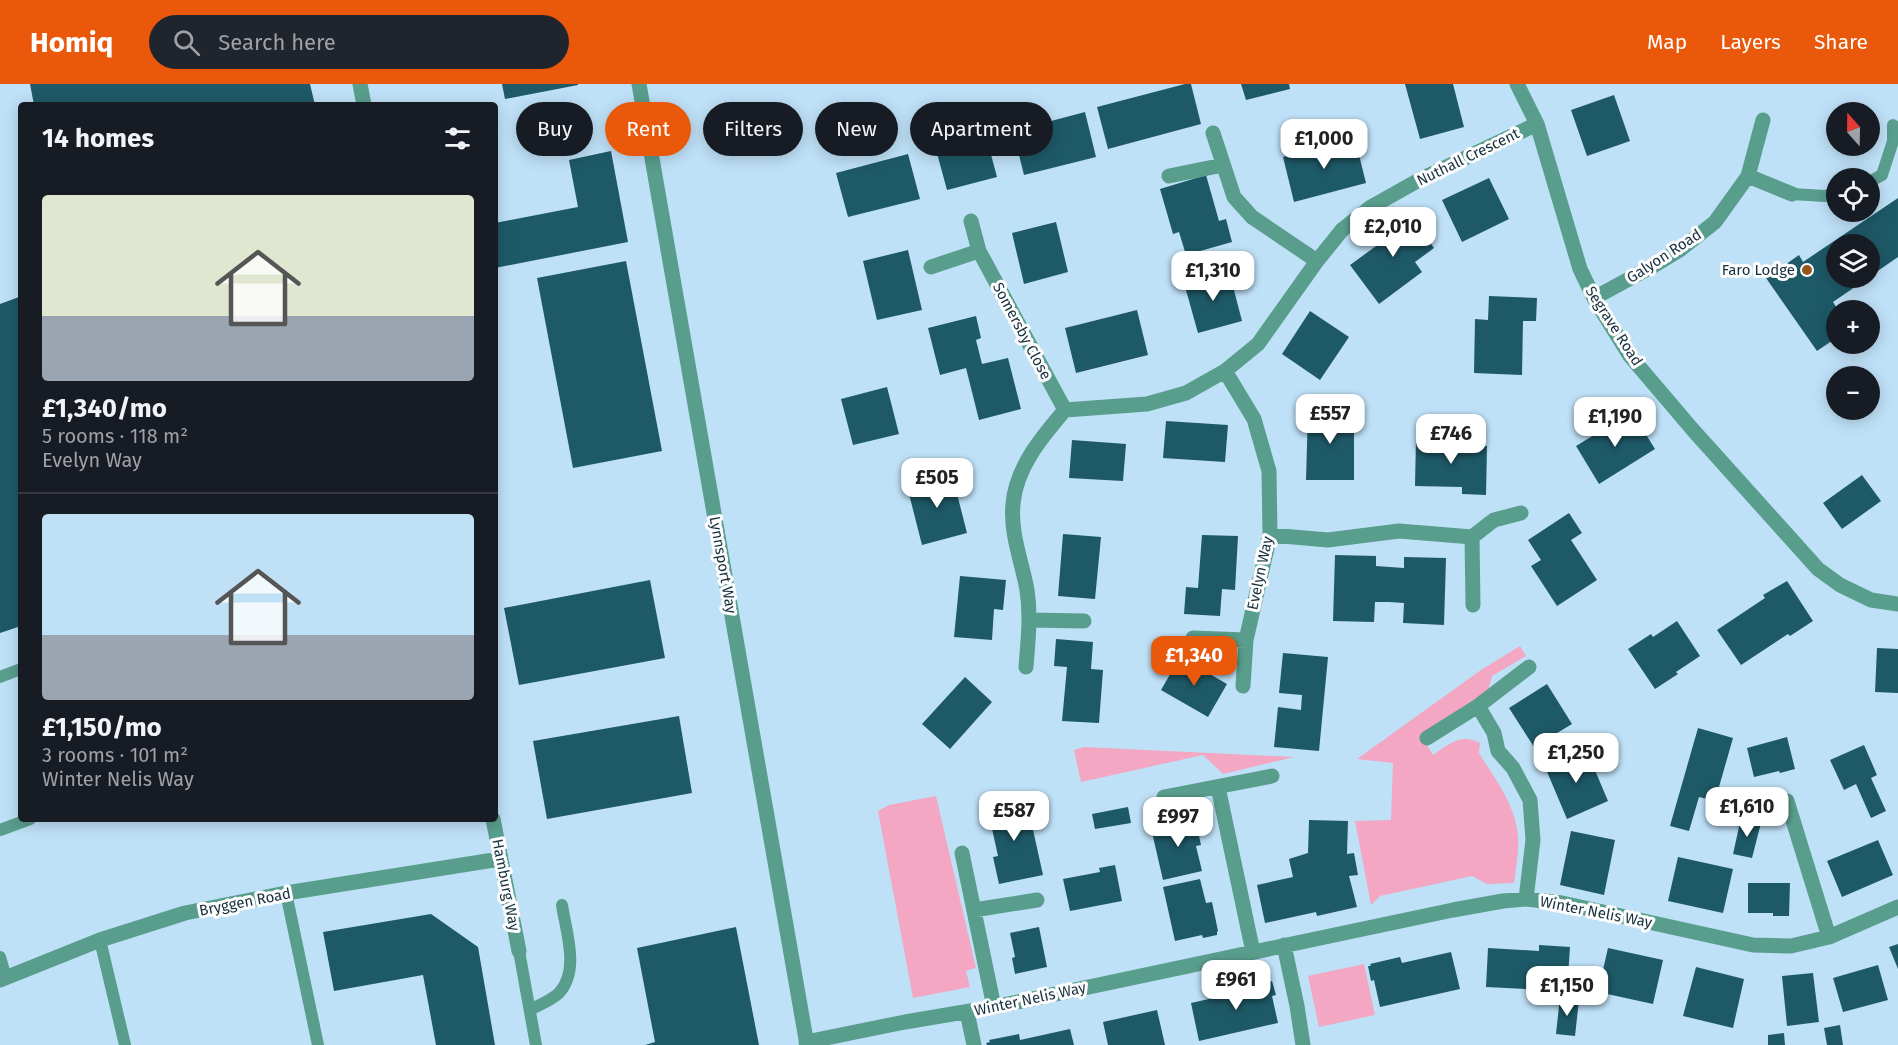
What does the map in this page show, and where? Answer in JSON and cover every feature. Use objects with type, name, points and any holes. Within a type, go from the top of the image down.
[{"type":"street","points":[[360,84],[363,102]]},
{"type":"street","name":"Lynnsport Way","points":[[639,84],[807,1044]]},
{"type":"street","name":"Segrave Road","points":[[1517,84],[1537,124],[1580,269],[1594,298],[1630,356],[1818,569],[1840,585],[1871,600],[1898,604]]},
{"type":"street","name":"Galyon Road","points":[[1594,298],[1681,249],[1715,222],[1748,176],[1763,120]]},
{"type":"street","name":"Nuthall Crescent","points":[[1065,410],[1147,404],[1186,393],[1225,371],[1258,344],[1342,230],[1371,207],[1419,180],[1537,124]]},
{"type":"street","points":[[1213,133],[1234,197],[1252,217],[1317,261]]},
{"type":"street","points":[[1168,176],[1223,165]]},
{"type":"street","points":[[1748,176],[1792,194]]},
{"type":"street","name":"Somersby Close","points":[[971,222],[979,251],[1065,410]]},
{"type":"street","points":[[931,267],[979,251]]},
{"type":"street","name":"Evelyn Way","points":[[1225,371],[1254,419],[1269,471],[1270,535],[1246,640],[1243,686]]},
{"type":"street","points":[[1026,667],[1030,620],[1027,591],[1012,521],[1013,502],[1020,476],[1037,443],[1065,410]]},
{"type":"street","points":[[1270,535],[1328,540],[1398,531],[1472,537],[1494,520],[1521,513]]},
{"type":"street","points":[[1472,537],[1473,605]]},
{"type":"street","points":[[1030,620],[1084,621]]},
{"type":"street","points":[[1194,638],[1246,640]]},
{"type":"street","points":[[1427,738],[1478,706],[1529,667]]},
{"type":"street","points":[[1478,706],[1494,733],[1498,751],[1513,768],[1530,800],[1533,840],[1526,899]]},
{"type":"street","points":[[1164,797],[1272,776]]},
{"type":"street","points":[[1218,787],[1253,951]]},
{"type":"street","points":[[1787,801],[1829,937]]},
{"type":"street","name":"Hamburg Way","points":[[494,822],[519,951]]},
{"type":"street","points":[[962,853],[994,1007]]},
{"type":"street","name":"Bryggen Road","points":[[3,979],[100,940],[185,913],[286,893],[500,859]]},
{"type":"street","name":"Winter Nelis Way","points":[[807,1044],[904,1022],[994,1007],[1253,951],[1503,901],[1526,899],[1562,903],[1753,945],[1791,946],[1829,937],[1898,907]]},
{"type":"street","points":[[974,910],[1037,900]]},
{"type":"street","points":[[1284,945],[1303,1045]]},
{"type":"street","points":[[967,1012],[974,1045]]},
{"type":"lane","points":[[1880,176],[1893,141],[1893,125]]},
{"type":"lane","points":[[1792,194],[1826,196]]},
{"type":"lane","points":[[0,677],[18,670]]},
{"type":"lane","points":[[0,830],[22,822]]},
{"type":"lane","points":[[286,893],[318,1045]]},
{"type":"lane","points":[[530,1010],[557,995],[566,984],[571,957],[562,905]]},
{"type":"lane","points":[[100,940],[125,1045]]},
{"type":"lane","points":[[519,951],[536,1045]]},
{"type":"lane","points":[[0,957],[3,979]]},
{"type":"shaded area","points":[[1520,646],[1526,656],[1492,676],[1488,691],[1421,735],[1433,755],[1455,741],[1467,739],[1480,743],[1479,753],[1504,793],[1516,825],[1518,848],[1514,883],[1487,884],[1472,876],[1380,896],[1371,905],[1355,821],[1391,820],[1393,763],[1357,759],[1481,670]]},
{"type":"shaded area","points":[[1084,747],[1294,757],[1223,774],[1203,755],[1081,782],[1074,750]]},
{"type":"shaded area","points":[[936,796],[976,968],[966,971],[970,987],[913,998],[878,811],[889,805]]},
{"type":"shaded area","points":[[1364,964],[1375,1015],[1319,1027],[1308,976]]},
{"type":"building","points":[[30,84],[310,84],[314,102],[33,102]]},
{"type":"building","points":[[502,84],[578,84],[578,85],[505,99]]},
{"type":"building","points":[[1191,84],[1201,124],[1108,149],[1097,107]]},
{"type":"building","points":[[1241,84],[1289,84],[1290,89],[1246,100]]},
{"type":"building","points":[[1405,84],[1453,84],[1464,127],[1420,139]]},
{"type":"building","points":[[1614,95],[1630,141],[1587,156],[1571,110]]},
{"type":"building","points":[[1085,112],[1096,157],[1024,175],[1019,156],[1053,156],[1053,120]]},
{"type":"building","points":[[1355,139],[1366,183],[1294,202],[1283,157]]},
{"type":"building","points":[[605,152],[605,156],[612,156],[628,242],[498,267],[498,222],[578,207],[569,160]]},
{"type":"building","points":[[908,154],[920,199],[848,217],[836,173]]},
{"type":"building","points":[[938,156],[991,156],[997,177],[947,190]]},
{"type":"building","points":[[1206,175],[1219,221],[1226,219],[1232,242],[1186,255],[1179,232],[1173,234],[1160,189]]},
{"type":"building","points":[[1489,178],[1509,219],[1462,242],[1442,200]]},
{"type":"building","name":"Faro Lodge","points":[[1898,198],[1898,257],[1880,269],[1880,234],[1845,234],[1862,222],[1880,222],[1880,210]]},
{"type":"building","points":[[1405,209],[1434,248],[1415,262],[1422,272],[1379,304],[1350,265],[1394,233],[1386,223]]},
{"type":"building","points":[[1056,222],[1068,272],[1024,284],[1012,233]]},
{"type":"building","name":"Faro Lodge","points":[[1826,247],[1826,288],[1853,288],[1836,300],[1826,300],[1826,345],[1817,351],[1766,278],[1799,255],[1803,262]]},
{"type":"building","points":[[908,250],[922,310],[877,320],[863,261]]},
{"type":"building","points":[[626,261],[662,451],[573,468],[537,278]]},
{"type":"building","points":[[1229,271],[1242,321],[1198,333],[1184,283]]},
{"type":"building","points":[[1489,296],[1537,298],[1536,321],[1523,321],[1522,375],[1474,373],[1475,319],[1488,320]]},
{"type":"building","points":[[18,297],[18,627],[0,633],[0,304]]},
{"type":"building","points":[[1137,310],[1148,355],[1076,373],[1065,328]]},
{"type":"building","points":[[1310,311],[1349,337],[1320,380],[1282,354]]},
{"type":"building","points":[[976,316],[981,338],[976,340],[982,364],[1008,358],[1021,409],[979,420],[966,368],[940,375],[928,328]]},
{"type":"building","points":[[887,387],[899,434],[853,445],[841,399]]},
{"type":"building","points":[[1308,410],[1354,410],[1354,480],[1306,480]]},
{"type":"building","points":[[1632,412],[1655,449],[1599,484],[1576,446]]},
{"type":"building","points":[[1166,421],[1228,425],[1225,462],[1163,458]]},
{"type":"building","points":[[1416,438],[1464,439],[1464,446],[1487,446],[1486,495],[1462,494],[1462,487],[1415,486]]},
{"type":"building","points":[[1072,440],[1126,444],[1123,481],[1069,478]]},
{"type":"building","points":[[952,474],[967,533],[922,545],[907,486]]},
{"type":"building","points":[[1862,475],[1881,501],[1842,529],[1823,503]]},
{"type":"building","points":[[1569,513],[1582,533],[1571,540],[1597,580],[1557,606],[1531,566],[1541,560],[1528,540]]},
{"type":"building","points":[[1063,534],[1101,537],[1095,599],[1058,596]]},
{"type":"building","points":[[1202,535],[1238,536],[1235,590],[1222,589],[1220,616],[1184,614],[1186,587],[1198,588]]},
{"type":"building","points":[[1335,555],[1376,556],[1376,566],[1404,568],[1404,557],[1446,558],[1444,625],[1403,623],[1404,603],[1389,602],[1375,602],[1374,622],[1333,621]]},
{"type":"building","points":[[960,576],[1006,580],[1003,610],[994,609],[992,640],[954,637]]},
{"type":"building","points":[[650,580],[665,658],[519,685],[504,608]]},
{"type":"building","points":[[1787,581],[1813,621],[1790,636],[1788,634],[1741,665],[1717,630],[1765,598],[1763,595]]},
{"type":"building","points":[[1677,621],[1700,656],[1655,689],[1628,649],[1651,634],[1653,637]]},
{"type":"building","points":[[1056,639],[1093,642],[1091,669],[1103,670],[1099,723],[1062,721],[1067,667],[1054,666]]},
{"type":"building","points":[[1877,648],[1898,649],[1898,693],[1875,692]]},
{"type":"building","points":[[1283,653],[1328,657],[1319,751],[1274,747],[1278,707],[1301,710],[1302,695],[1279,693]]},
{"type":"building","points":[[1180,657],[1227,684],[1208,717],[1161,690]]},
{"type":"building","points":[[965,677],[992,702],[950,749],[922,724]]},
{"type":"building","points":[[1547,684],[1572,724],[1534,747],[1509,708]]},
{"type":"building","points":[[679,716],[692,793],[547,819],[533,741]]},
{"type":"building","points":[[1698,728],[1733,738],[1715,801],[1699,797],[1689,831],[1670,826]]},
{"type":"building","points":[[1787,737],[1795,769],[1754,777],[1747,748]]},
{"type":"building","points":[[1864,745],[1877,775],[1871,778],[1886,811],[1871,818],[1856,784],[1844,790],[1830,760]]},
{"type":"building","points":[[1586,749],[1608,801],[1567,819],[1545,767]]},
{"type":"building","points":[[1026,798],[1043,875],[999,884],[993,857],[998,856],[987,806]]},
{"type":"building","points":[[1128,807],[1131,823],[1095,829],[1092,814]]},
{"type":"building","points":[[1195,818],[1201,845],[1196,846],[1202,871],[1163,880],[1151,828]]},
{"type":"building","points":[[1741,818],[1761,823],[1752,858],[1733,854]]},
{"type":"building","points":[[1309,820],[1348,821],[1347,854],[1354,853],[1358,875],[1349,876],[1357,907],[1317,916],[1316,912],[1265,923],[1257,885],[1293,877],[1289,859],[1308,853]]},
{"type":"building","points":[[1571,831],[1615,840],[1604,895],[1560,885]]},
{"type":"building","points":[[1878,840],[1893,875],[1842,897],[1827,861]]},
{"type":"building","points":[[1678,857],[1733,869],[1723,913],[1668,901]]},
{"type":"building","points":[[1115,865],[1122,901],[1070,911],[1063,879],[1100,872],[1099,868]]},
{"type":"building","points":[[1200,879],[1206,903],[1212,902],[1217,935],[1203,938],[1202,935],[1175,941],[1163,887]]},
{"type":"building","points":[[1748,883],[1790,883],[1789,916],[1773,916],[1773,913],[1748,913]]},
{"type":"building","points":[[431,914],[478,947],[495,1045],[436,1045],[423,975],[334,991],[323,932]]},
{"type":"building","points":[[736,927],[759,1045],[645,1045],[655,1042],[637,948]]},
{"type":"building","points":[[1039,927],[1047,967],[1015,974],[1012,958],[1015,957],[1010,933]]},
{"type":"building","points":[[1898,944],[1898,969],[1889,947]]},
{"type":"building","points":[[1539,945],[1570,947],[1567,991],[1486,987],[1488,948],[1539,951]]},
{"type":"building","points":[[1608,948],[1663,960],[1653,1004],[1598,992]]},
{"type":"building","points":[[1451,952],[1460,989],[1380,1007],[1374,980],[1371,981],[1368,966],[1371,966],[1370,964],[1400,957],[1402,963]]},
{"type":"building","points":[[1878,965],[1888,1000],[1843,1012],[1833,978]]},
{"type":"building","points":[[1696,967],[1744,979],[1733,1028],[1683,1016]]},
{"type":"building","points":[[1813,973],[1819,1022],[1787,1026],[1782,976]]},
{"type":"building","points":[[1269,980],[1269,982],[1272,981],[1276,995],[1272,996],[1278,1023],[1199,1041],[1191,1003],[1240,992],[1239,986]]},
{"type":"building","points":[[1560,997],[1579,1000],[1575,1036],[1556,1034]]},
{"type":"building","points":[[1157,1010],[1165,1045],[1108,1045],[1103,1022]]},
{"type":"building","points":[[1840,1025],[1843,1045],[1827,1045],[1824,1028]]},
{"type":"building","points":[[1070,1029],[1074,1045],[987,1045],[986,1043],[990,1042],[989,1040],[1019,1034],[1020,1040]]},
{"type":"building","points":[[1784,1033],[1785,1045],[1768,1045],[1768,1035]]},
{"type":"place","name":"Faro Lodge","points":[[1807,270]]}]
